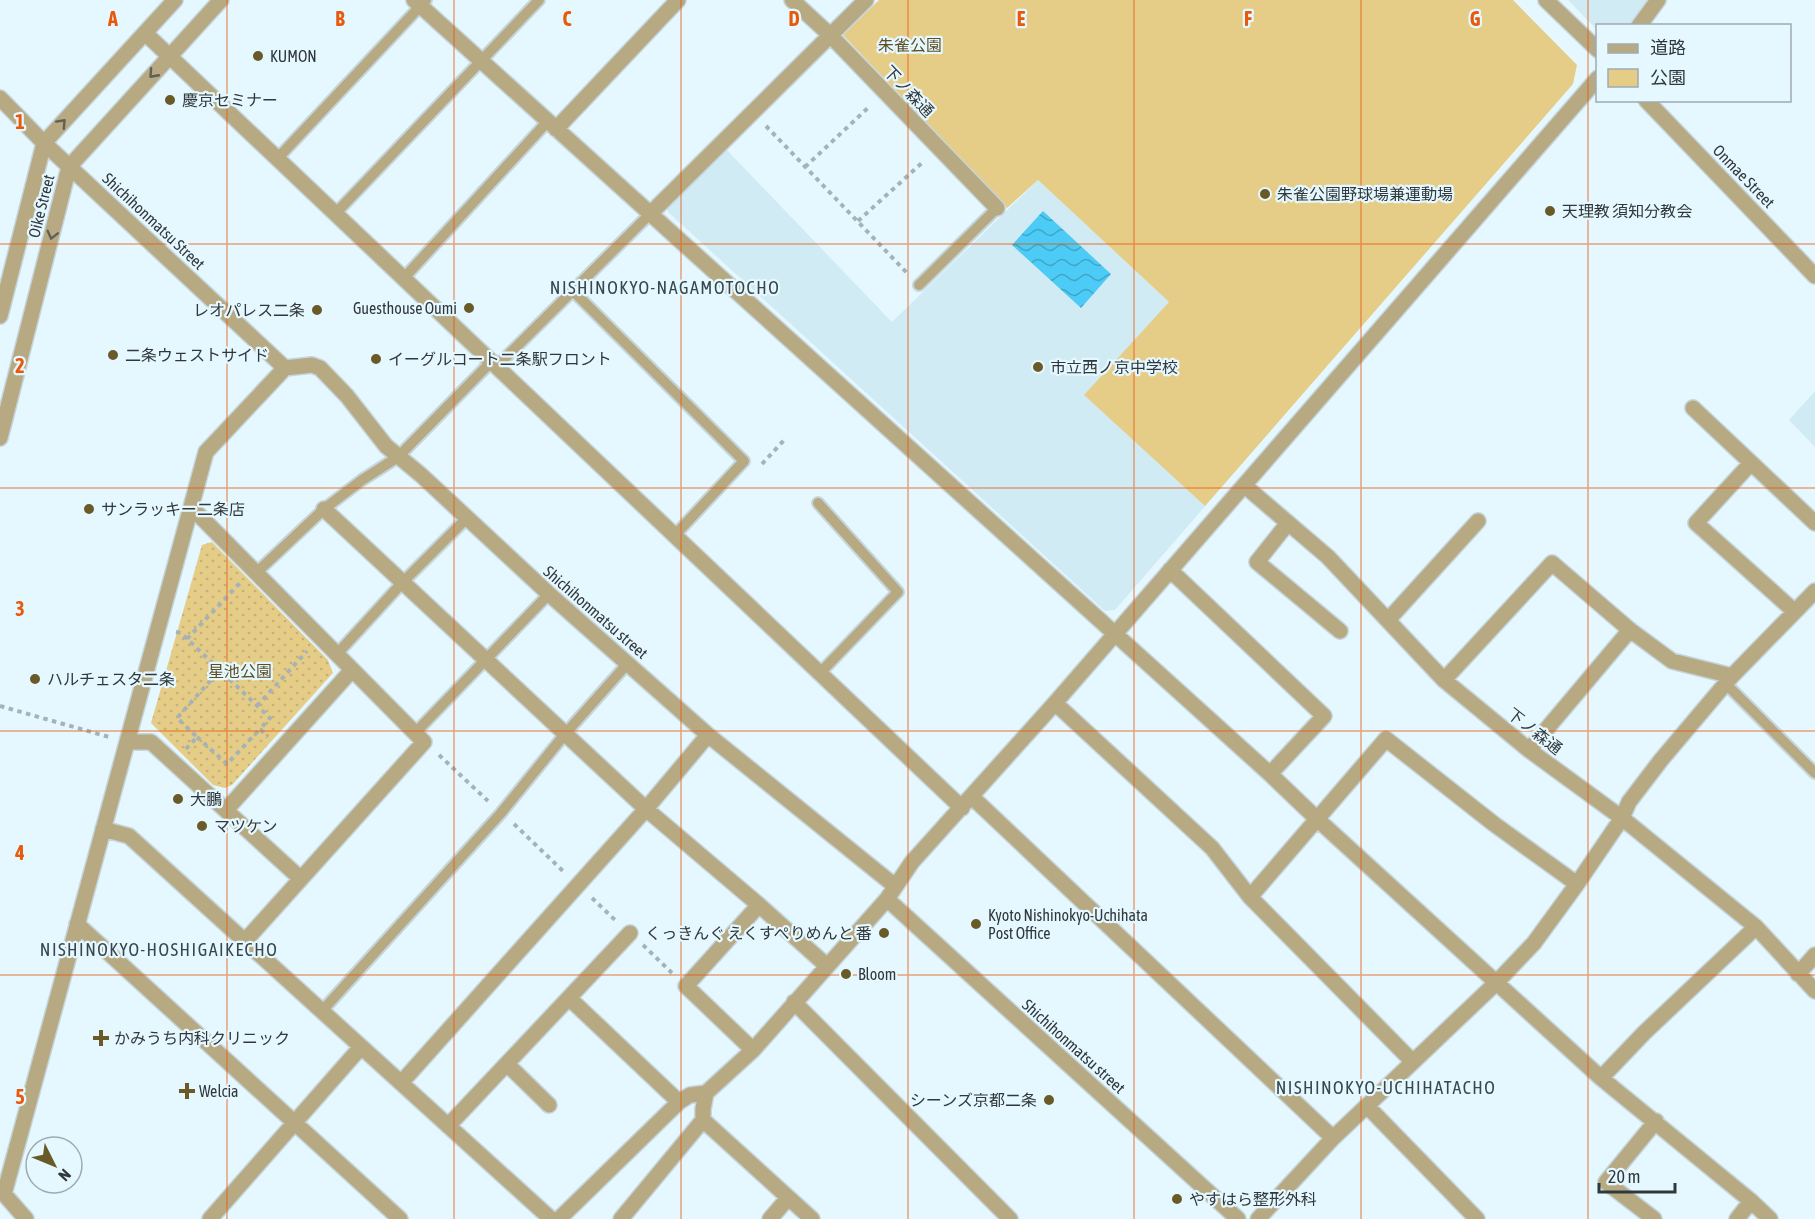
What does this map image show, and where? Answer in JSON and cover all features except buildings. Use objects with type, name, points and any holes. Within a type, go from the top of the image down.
[{"type":"street","name":"Oike Street","points":[[0,316],[44,143],[175,0]]},
{"type":"street","name":"Oike Street","points":[[0,438],[69,167],[221,0]]},
{"type":"street","points":[[552,125],[678,0]]},
{"type":"street","name":"下ノ森通","points":[[792,0],[830,35],[997,208]]},
{"type":"street","points":[[650,214],[866,0]]},
{"type":"street","points":[[1546,0],[1596,48]]},
{"type":"street","points":[[1640,24],[1658,0]]},
{"type":"street","points":[[420,2],[481,61],[1270,774],[1601,1078],[1751,1200],[1770,1219]]},
{"type":"street","points":[[146,33],[493,364],[821,672],[1334,1138]]},
{"type":"street","points":[[559,1219],[679,1102],[690,1095],[706,1093],[753,1050],[891,892],[912,862],[1056,703],[1596,80]]},
{"type":"street","name":"Shichihonmatsu Street","points":[[0,98],[69,167],[285,368]]},
{"type":"street","name":"Onmae Street","points":[[1648,102],[1815,276]]},
{"type":"street","name":"Shichihonmatsu street","points":[[285,368],[312,365],[320,368],[348,396],[386,446],[708,735],[891,892],[1238,1219]]},
{"type":"street","points":[[26,1219],[4,1194],[206,452],[285,368]]},
{"type":"street","points":[[1693,408],[1815,524]]},
{"type":"street","points":[[1751,463],[1696,523],[1794,611]]},
{"type":"street","name":"下ノ森通","points":[[1245,486],[1328,557],[1444,680],[1529,750],[1622,818],[1756,927],[1815,991]]},
{"type":"street","points":[[191,507],[420,737],[301,879],[245,941]]},
{"type":"street","points":[[324,509],[646,809],[759,905],[826,966]]},
{"type":"street","points":[[1388,620],[1478,521]]},
{"type":"street","points":[[1288,523],[1257,562],[1340,631]]},
{"type":"street","points":[[1444,680],[1552,563],[1630,630],[1672,661],[1729,680]]},
{"type":"street","points":[[1170,570],[1324,716],[1270,774]]},
{"type":"street","points":[[1258,1219],[1366,1106],[1534,944],[1622,818],[1629,802],[1661,760],[1729,680],[1815,591]]},
{"type":"street","points":[[1529,750],[1630,630]]},
{"type":"street","points":[[226,810],[352,670]]},
{"type":"street","points":[[1056,703],[1212,848],[1250,897],[1413,1062]]},
{"type":"street","points":[[401,1083],[646,809],[708,735]]},
{"type":"street","points":[[1250,897],[1386,739],[1494,824],[1577,884]]},
{"type":"street","points":[[127,742],[151,742],[301,879]]},
{"type":"street","points":[[103,829],[129,836],[551,1219]]},
{"type":"street","points":[[753,1050],[686,986],[759,905]]},
{"type":"street","points":[[77,924],[400,1219]]},
{"type":"street","points":[[1601,1078],[1644,1033],[1756,927]]},
{"type":"street","points":[[448,1126],[630,933]]},
{"type":"street","points":[[1798,974],[1815,955]]},
{"type":"street","points":[[569,998],[679,1102]]},
{"type":"street","points":[[794,1002],[1010,1219]]},
{"type":"street","points":[[210,1219],[361,1047]]},
{"type":"street","points":[[507,1064],[549,1105]]},
{"type":"street","points":[[621,1219],[703,1120],[706,1093]]},
{"type":"street","points":[[1366,1106],[1477,1219]]},
{"type":"street","points":[[703,1120],[812,1219]]},
{"type":"street","points":[[1654,1219],[1606,1182],[1656,1121]]},
{"type":"street","points":[[770,1219],[788,1198]]},
{"type":"street","points":[[1737,1219],[1751,1200]]},
{"type":"lane","points":[[335,214],[539,0]]},
{"type":"lane","points":[[277,159],[420,2]]},
{"type":"lane","points":[[404,279],[552,125]]},
{"type":"lane","points":[[919,285],[997,208]]},
{"type":"lane","points":[[256,573],[324,509],[362,480],[398,457],[493,364],[573,291],[650,214]]},
{"type":"lane","points":[[573,291],[744,461],[675,535]]},
{"type":"lane","points":[[818,503],[898,592],[821,672]]},
{"type":"lane","points":[[337,654],[467,518]]},
{"type":"lane","points":[[420,737],[486,660],[549,594]]},
{"type":"lane","points":[[322,1011],[501,813],[565,734],[628,663]]},
{"type":"lane","points":[[1729,680],[1815,773]]},
{"type":"path","points":[[805,167],[885,92]]},
{"type":"path","points":[[753,112],[919,285]]},
{"type":"path","points":[[858,221],[938,147]]},
{"type":"path","points":[[187,639],[242,582],[256,573]]},
{"type":"path","points":[[158,627],[181,633],[270,718],[227,764],[177,718],[219,671]]},
{"type":"path","points":[[257,706],[320,637]]},
{"type":"path","points":[[0,706],[127,742]]},
{"type":"path","points":[[260,729],[281,749]]},
{"type":"path","points":[[173,762],[197,737]]},
{"type":"path","points":[[420,737],[686,986]]},
{"type":"shaded area","points":[[1568,0],[1648,0],[1631,24],[1596,24],[1596,29]]},
{"type":"shaded area","name":"市立西ノ京中学校","points":[[723,146],[892,322],[1038,180],[1287,412],[1115,610],[1105,611],[668,212],[668,199]]},
{"type":"shaded area","points":[[1815,391],[1815,447],[1789,420]]},
{"type":"green space","name":"朱雀公園野球場兼運動場","points":[[879,0],[1513,0],[1577,65],[1573,84],[1205,506],[1084,395],[1169,302],[1038,180],[1007,208],[843,35]]},
{"type":"green space","name":"星池公園","points":[[212,542],[328,660],[333,673],[232,785],[225,788],[213,785],[151,723],[202,545]]},
{"type":"water","points":[[1043,211],[1111,274],[1081,308],[1012,245]]},
{"type":"place","name":"KUMON","points":[[258,56]]},
{"type":"place","name":"慶京セミナー","points":[[170,100]]},
{"type":"place","name":"朱雀公園野球場兼運動場","points":[[1265,194]]},
{"type":"place","name":"天理教 須知分教会","points":[[1550,211]]},
{"type":"place","name":"Guesthouse Oumi","points":[[469,308]]},
{"type":"place","name":"レオパレス二条","points":[[317,310]]},
{"type":"place","name":"二条ウェストサイド","points":[[113,355]]},
{"type":"place","name":"イーグルコート二条駅フロント","points":[[376,359]]},
{"type":"place","name":"市立西ノ京中学校","points":[[1038,367]]},
{"type":"place","name":"サンラッキー二条店","points":[[89,509]]},
{"type":"place","name":"ハルチェスタ二条","points":[[35,679]]},
{"type":"place","name":"大鵬","points":[[178,799]]},
{"type":"place","name":"マツケン","points":[[202,826]]},
{"type":"place","name":"Kyoto Nishinokyo-Uchihata Post Office","points":[[976,924]]},
{"type":"place","name":"くっきんぐ えくすぺりめんと 番","points":[[884,933]]},
{"type":"place","name":"Bloom","points":[[846,974]]},
{"type":"place","name":"かみうち内科クリニック","points":[[101,1038]]},
{"type":"place","name":"Welcia","points":[[187,1091]]},
{"type":"place","name":"シーンズ京都二条","points":[[1049,1100]]},
{"type":"place","name":"やすはら整形外科","points":[[1177,1199]]},
{"type":"district","name":"NISHINOKYO-NAGAMOTOCHO","points":[[665,288]]},
{"type":"district","name":"NISHINOKYO-HOSHIGAIKECHO","points":[[159,950]]},
{"type":"district","name":"NISHINOKYO-UCHIHATACHO","points":[[1386,1088]]},
{"type":"park label","name":"朱雀公園","points":[[910,45]]}]
